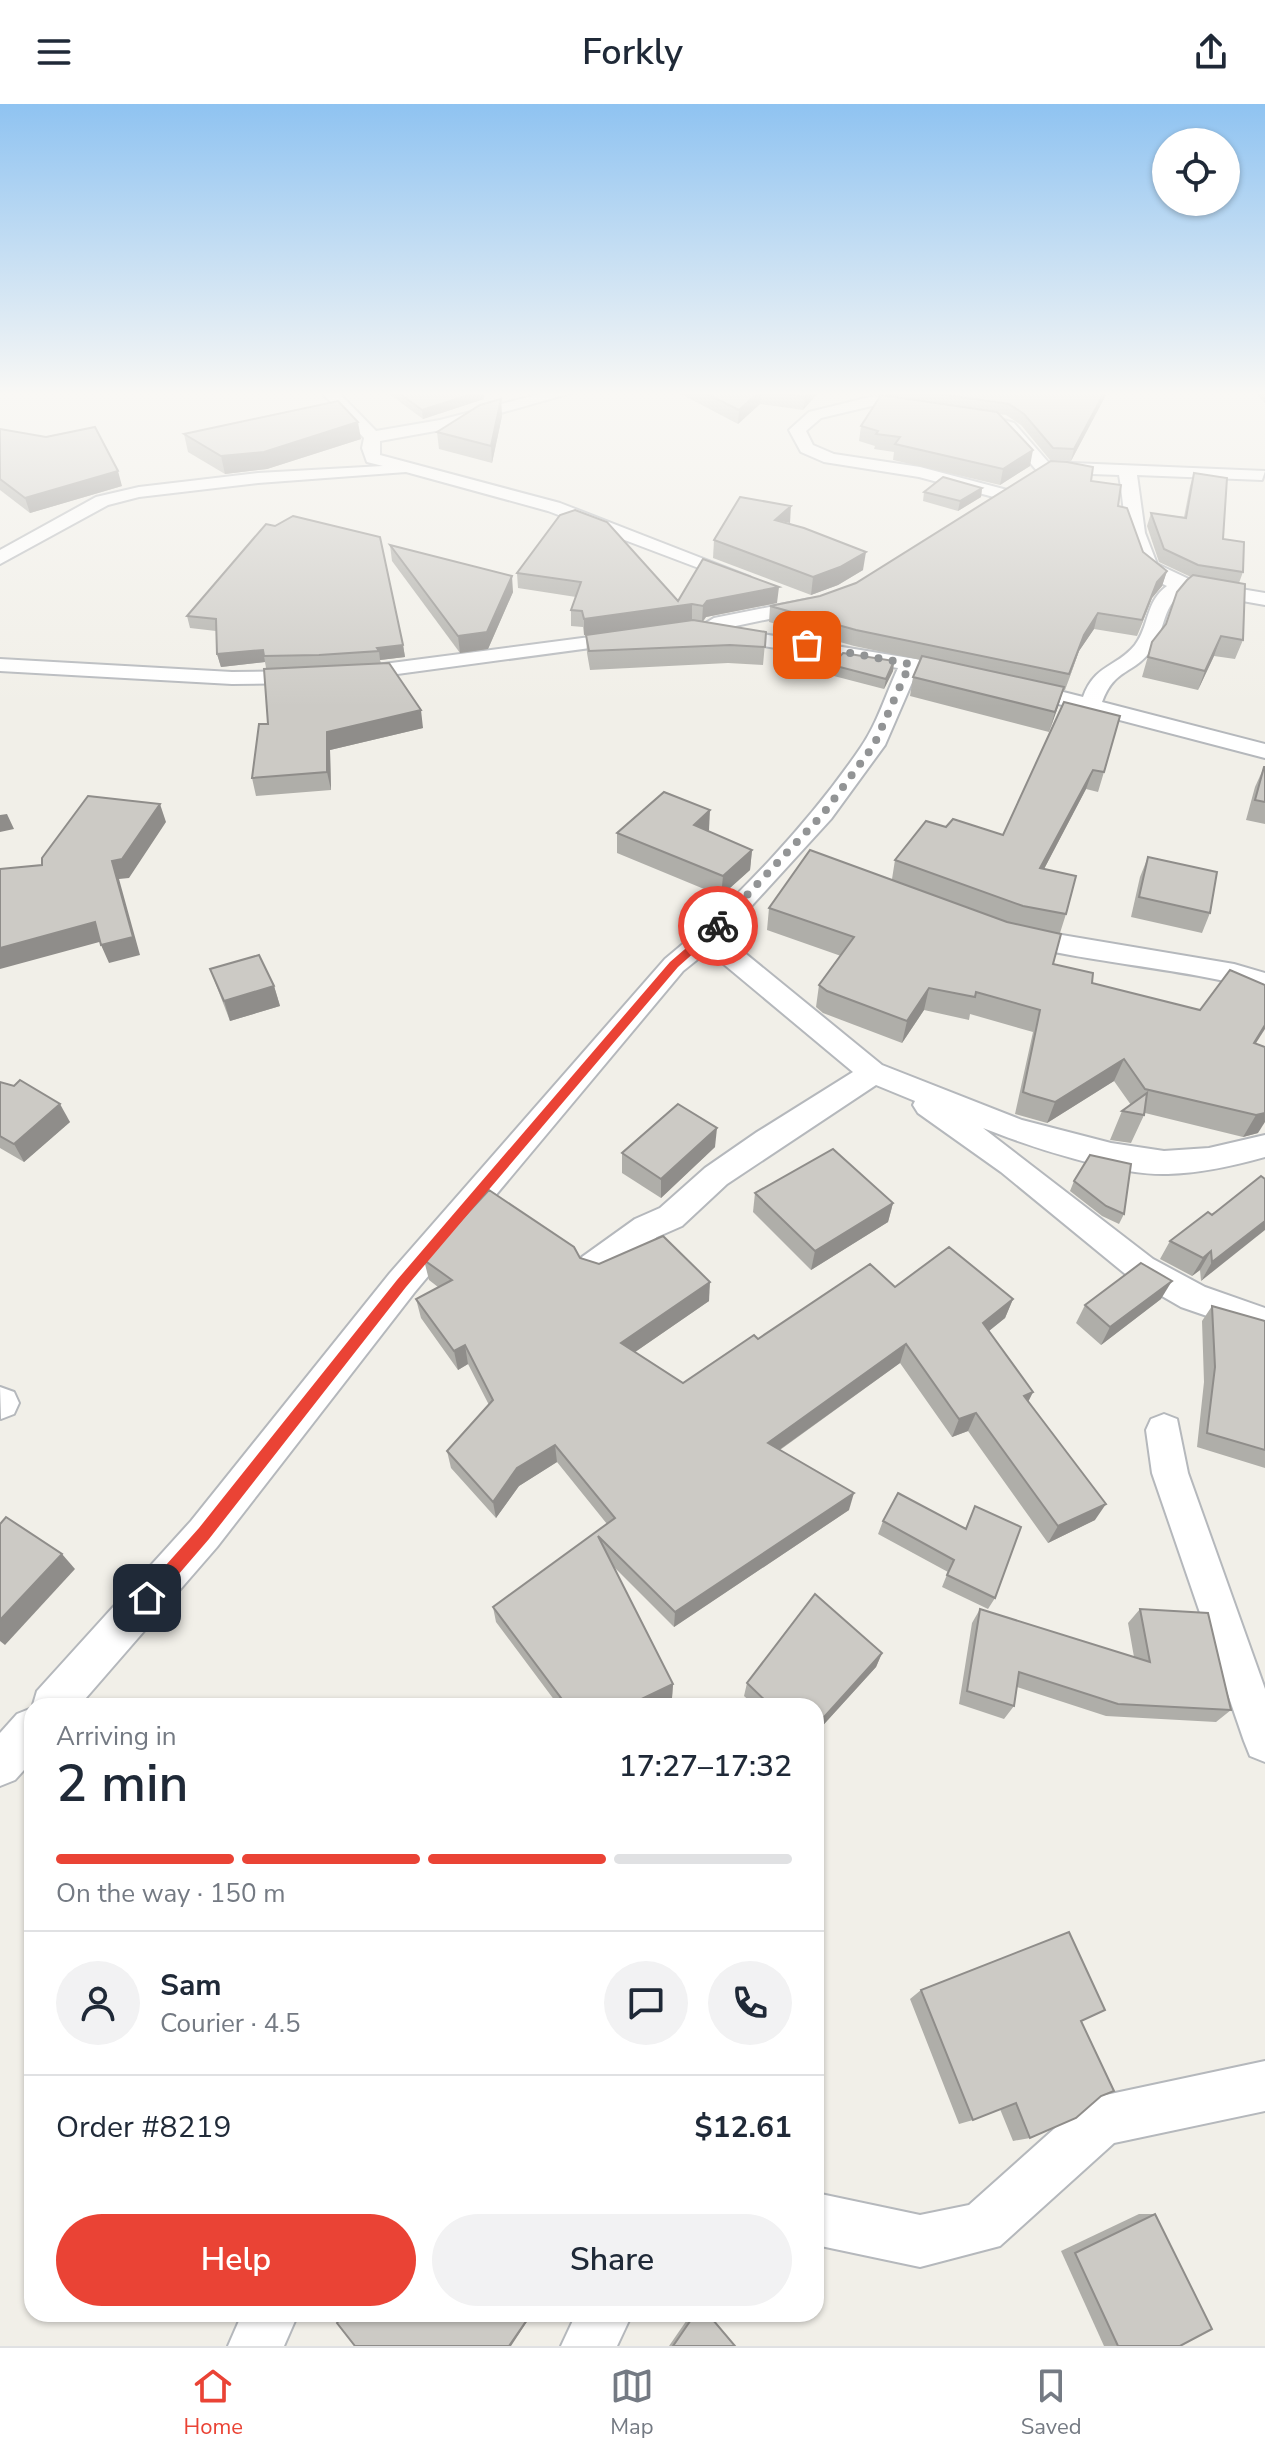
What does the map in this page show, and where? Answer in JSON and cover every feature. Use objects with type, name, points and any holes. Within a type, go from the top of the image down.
[{"type":"street","points":[[0,558],[92,506],[120,498]]},
{"type":"street","points":[[517,498],[554,507],[768,588],[817,603],[692,629],[950,672]]},
{"type":"street","points":[[982,509],[1000,498]]},
{"type":"street","points":[[1133,498],[1135,531],[1148,566],[1169,579],[1185,584],[1265,594]]},
{"type":"street","points":[[1090,705],[1101,679],[1133,660],[1148,641],[1158,601],[1166,593],[1185,584]]},
{"type":"street","points":[[0,665],[232,678],[329,676],[387,672],[645,635]]},
{"type":"street","points":[[59,1698],[204,1534],[402,1283],[674,965],[803,853],[823,814],[874,745],[910,664]]},
{"type":"street","points":[[1005,683],[1265,751]]},
{"type":"street","points":[[991,928],[1088,951],[1135,953],[1188,962],[1265,982]]},
{"type":"street","points":[[708,937],[884,1077],[1012,1164],[1141,1268],[1193,1297],[1265,1322]]},
{"type":"street","points":[[594,1266],[646,1228],[671,1217],[729,1167],[861,1082],[884,1077],[1015,1129],[1111,1155],[1164,1163],[1209,1160],[1265,1146]]},
{"type":"street","points":[[1164,1430],[1170,1473],[1237,1670],[1265,1741]]},
{"type":"street","points":[[0,1765],[24,1738]]},
{"type":"street","points":[[824,2221],[920,2241],[982,2228],[1101,2121],[1265,2086]]},
{"type":"street","points":[[255,2346],[267,2322]]},
{"type":"street","points":[[588,2346],[601,2322]]},
{"type":"building","points":[[740,498],[744,498],[791,506],[775,520],[866,552],[840,567],[813,577],[714,540]]},
{"type":"building","points":[[992,498],[1119,498],[1118,506],[1127,508],[1143,552],[1167,571],[1157,582],[1142,620],[1098,613],[1084,635],[1069,674],[856,630],[770,606],[820,596],[856,583]]},
{"type":"building","points":[[1190,498],[1226,498],[1223,539],[1244,542],[1243,572],[1198,565],[1164,549],[1151,513],[1186,518]]},
{"type":"building","points":[[575,510],[607,522],[678,601],[703,559],[779,587],[707,601],[703,606],[692,604],[584,619],[582,611],[571,610],[581,582],[517,573],[560,515]]},
{"type":"building","points":[[293,516],[380,537],[403,645],[377,648],[379,651],[319,655],[264,656],[263,650],[217,654],[216,619],[187,616],[266,524],[275,526]]},
{"type":"building","points":[[390,545],[512,576],[487,632],[458,636]]},
{"type":"building","points":[[1193,575],[1245,584],[1243,640],[1221,636],[1205,671],[1148,657],[1152,642],[1166,624],[1177,592]]},
{"type":"building","points":[[693,620],[766,632],[765,647],[730,645],[589,651],[586,635]]},
{"type":"building","points":[[843,653],[894,661],[886,679],[832,665]]},
{"type":"building","points":[[922,656],[1064,687],[1055,712],[913,677]]},
{"type":"building","points":[[389,663],[421,710],[327,732],[327,772],[252,778],[259,724],[268,724],[264,669]]},
{"type":"building","points":[[1064,702],[1120,716],[1104,772],[1093,770],[1040,868],[1076,876],[1066,914],[1023,906],[895,860],[926,821],[946,827],[953,819],[1003,835]]},
{"type":"building","points":[[1265,767],[1265,802],[1255,800]]},
{"type":"building","points":[[664,792],[710,810],[694,825],[752,850],[723,876],[617,833]]},
{"type":"building","points":[[88,796],[160,804],[122,859],[112,861],[133,937],[101,945],[95,922],[0,948],[0,869],[42,865],[42,858]]},
{"type":"building","points":[[810,850],[1007,922],[1061,934],[1053,964],[1093,973],[1092,983],[1200,1010],[1230,970],[1265,985],[1265,1025],[1254,1043],[1265,1047],[1265,1113],[1256,1115],[1145,1089],[1124,1059],[1055,1102],[1023,1092],[1040,1010],[976,992],[975,997],[929,988],[907,1021],[827,991],[819,985],[854,937],[769,908]]},
{"type":"building","points":[[1148,857],[1217,872],[1210,913],[1139,897]]},
{"type":"building","points":[[259,955],[274,986],[224,1001],[210,969]]},
{"type":"building","points":[[20,1080],[60,1104],[14,1144],[0,1136],[0,1082],[14,1086]]},
{"type":"building","points":[[1147,1093],[1144,1115],[1122,1111]]},
{"type":"building","points":[[678,1104],[717,1128],[661,1179],[622,1153]]},
{"type":"building","points":[[833,1149],[893,1203],[815,1251],[755,1193]]},
{"type":"building","points":[[1090,1155],[1131,1164],[1124,1214],[1106,1206],[1074,1181]]},
{"type":"building","points":[[1261,1176],[1265,1179],[1265,1221],[1212,1262],[1211,1251],[1203,1258],[1170,1241],[1208,1212],[1212,1215]]},
{"type":"building","points":[[489,1190],[574,1247],[580,1258],[599,1264],[663,1236],[710,1282],[621,1343],[683,1383],[754,1335],[758,1339],[870,1264],[895,1287],[949,1247],[1013,1299],[983,1323],[1033,1392],[1024,1396],[1106,1504],[1058,1526],[976,1413],[959,1419],[906,1344],[768,1443],[854,1493],[675,1612],[598,1536],[673,1684],[644,1698],[561,1698],[493,1607],[615,1518],[555,1445],[517,1468],[493,1502],[447,1451],[493,1400],[465,1345],[454,1351],[416,1299],[452,1280],[424,1260]]},
{"type":"building","points":[[1141,1263],[1172,1281],[1110,1327],[1085,1305]]},
{"type":"building","points":[[1212,1306],[1265,1321],[1265,1450],[1207,1433],[1215,1367]]},
{"type":"building","points":[[898,1493],[966,1529],[975,1506],[1021,1527],[995,1598],[947,1575],[954,1560],[883,1521]]},
{"type":"building","points":[[6,1517],[62,1554],[0,1620],[0,1524]]},
{"type":"building","points":[[815,1594],[882,1653],[824,1717],[824,1698],[763,1698],[747,1683]]},
{"type":"building","points":[[980,1609],[1150,1662],[1140,1609],[1208,1613],[1231,1710],[1118,1704],[1019,1672],[1014,1706],[967,1691]]},
{"type":"building","points":[[1069,1932],[1105,2010],[1081,2021],[1114,2091],[1101,2096],[1076,2118],[1030,2138],[1016,2103],[973,2120],[921,1990]]},
{"type":"building","points":[[1155,2214],[1212,2329],[1180,2346],[1118,2346],[1075,2253]]},
{"type":"building","points":[[526,2322],[509,2346],[355,2346],[337,2323]]},
{"type":"building","points":[[690,2322],[715,2322],[735,2346],[673,2346]]},
{"type":"way so far","points":[[718,926],[823,814],[874,745],[910,664],[807,645]]},
{"type":"route","points":[[147,1598],[204,1534],[402,1283],[674,965],[718,926]]}]
